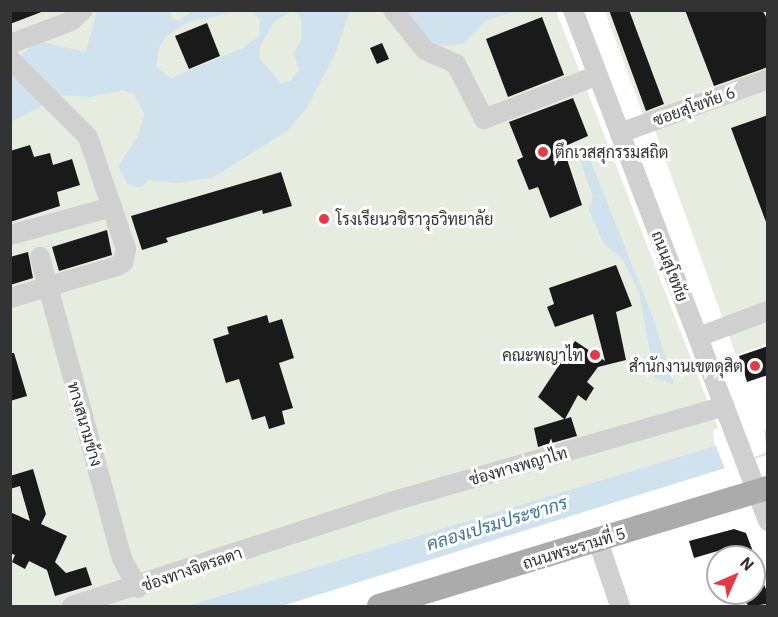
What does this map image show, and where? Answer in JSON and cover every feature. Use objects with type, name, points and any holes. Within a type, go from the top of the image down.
[{"type":"main road","name":"ถนนพระรามที่ 5","points":[[379,606],[762,490]]},
{"type":"street","points":[[10,44],[70,21],[83,10]]},
{"type":"street","points":[[393,10],[425,50],[456,64],[484,119],[598,75]]},
{"type":"street","name":"ถนนสุโขทัย","points":[[573,10],[746,464],[762,490],[768,521]]},
{"type":"street","points":[[10,59],[88,137],[126,249],[123,262],[10,298]]},
{"type":"street","name":"ซอยสุโขทัย 6","points":[[620,133],[768,79]]},
{"type":"street","points":[[10,235],[112,207]]},
{"type":"street","name":"ทางสนามข้าง","points":[[40,257],[46,287],[122,559],[138,588]]},
{"type":"street","points":[[698,337],[768,311]]},
{"type":"street","name":"ช่องทางพญาไท","points":[[312,528],[727,414]]},
{"type":"street","name":"ช่องทางจิตรลดา","points":[[72,606],[138,588],[312,528]]},
{"type":"street","points":[[598,541],[620,606]]},
{"type":"shaded area","name":"โรงเรียนวชิราวุธวิทยาลัย","points":[[10,11],[556,11],[718,428],[713,430],[715,446],[187,606],[11,606]]},
{"type":"shaded area","points":[[605,11],[767,11],[767,75],[644,117]]},
{"type":"shaded area","points":[[767,85],[767,344],[736,355],[654,128]]},
{"type":"water","points":[[97,11],[170,11],[172,18],[179,21],[193,11],[237,11],[186,23],[166,36],[159,48],[156,67],[171,78],[243,48],[259,36],[260,19],[252,11],[292,11],[350,11],[335,54],[307,108],[287,131],[212,178],[177,183],[148,180],[141,188],[128,185],[118,166],[138,136],[144,114],[134,94],[123,90],[91,97],[62,95],[11,122],[11,65],[37,41],[86,52]],"holes":[[[292,11],[300,15],[301,41],[294,52],[299,70],[290,81],[281,83],[259,58],[260,46],[273,23]]]},
{"type":"water","points":[[402,11],[516,11],[485,21],[465,43],[443,46],[427,39]]},
{"type":"water","points":[[581,144],[586,149],[653,318],[674,384],[655,378],[639,292],[623,260],[604,244],[589,211],[593,196],[575,147]]},
{"type":"water","name":"คลองเปรมประชากร","points":[[767,430],[767,455],[282,606],[187,606]]},
{"type":"pier","points":[[764,428],[767,452],[725,469],[715,443]]},
{"type":"building","points":[[10,10],[44,10],[44,11],[10,24]]},
{"type":"building","points":[[609,10],[629,10],[664,104],[646,111]]},
{"type":"building","points":[[685,10],[762,10],[768,20],[768,67],[714,86]]},
{"type":"building","points":[[542,17],[564,75],[508,97],[486,39]]},
{"type":"building","points":[[207,23],[220,56],[189,69],[175,36]]},
{"type":"building","points":[[382,43],[389,59],[377,64],[370,48]]},
{"type":"building","name":"ตึกเวสสุกรรมสถิต","points":[[573,98],[588,136],[563,147],[582,205],[550,218],[538,187],[529,190],[517,160],[523,157],[509,122]]},
{"type":"building","points":[[768,115],[768,222],[766,222],[731,128]]},
{"type":"building","points":[[30,145],[34,157],[50,153],[53,165],[72,159],[80,185],[57,192],[60,206],[10,222],[10,151]]},
{"type":"building","points":[[281,172],[292,206],[263,214],[262,210],[166,238],[168,242],[142,250],[131,216]]},
{"type":"building","points":[[107,230],[112,255],[59,271],[52,247]]},
{"type":"building","points":[[28,252],[33,278],[10,285],[10,257]]},
{"type":"building","name":"คณะพญาไท","points":[[616,265],[632,306],[616,312],[626,360],[598,367],[587,382],[594,388],[586,401],[578,395],[565,419],[571,417],[577,436],[538,447],[534,428],[564,419],[538,397],[575,341],[605,361],[593,314],[555,327],[547,307],[554,304],[549,288]]},
{"type":"building","points":[[267,315],[269,323],[282,319],[294,358],[279,363],[293,408],[282,411],[285,424],[269,429],[265,416],[252,420],[239,379],[226,383],[213,339],[229,334],[227,327]]},
{"type":"building","name":"สำนักงานเขตดุสิต","points":[[768,346],[768,375],[747,382],[739,356]]},
{"type":"building","points":[[10,353],[14,353],[27,396],[10,401]]},
{"type":"building","points":[[33,469],[46,514],[41,524],[67,536],[55,562],[66,573],[86,567],[92,585],[55,596],[47,570],[29,561],[25,569],[12,562],[15,555],[10,553],[10,512],[30,521],[20,486],[10,489],[10,476]]},
{"type":"building","points":[[734,529],[746,533],[750,545],[706,545],[706,554],[694,558],[689,541]]},
{"type":"building","points":[[766,589],[768,594],[768,604],[766,604]]},
{"type":"place","name":"ตึกเวสสุกรรมสถิต","points":[[543,152]]},
{"type":"place","name":"โรงเรียนวชิราวุธวิทยาลัย","points":[[324,219]]},
{"type":"place","name":"คณะพญาไท","points":[[595,355]]},
{"type":"place","name":"สำนักงานเขตดุสิต","points":[[755,366]]}]
